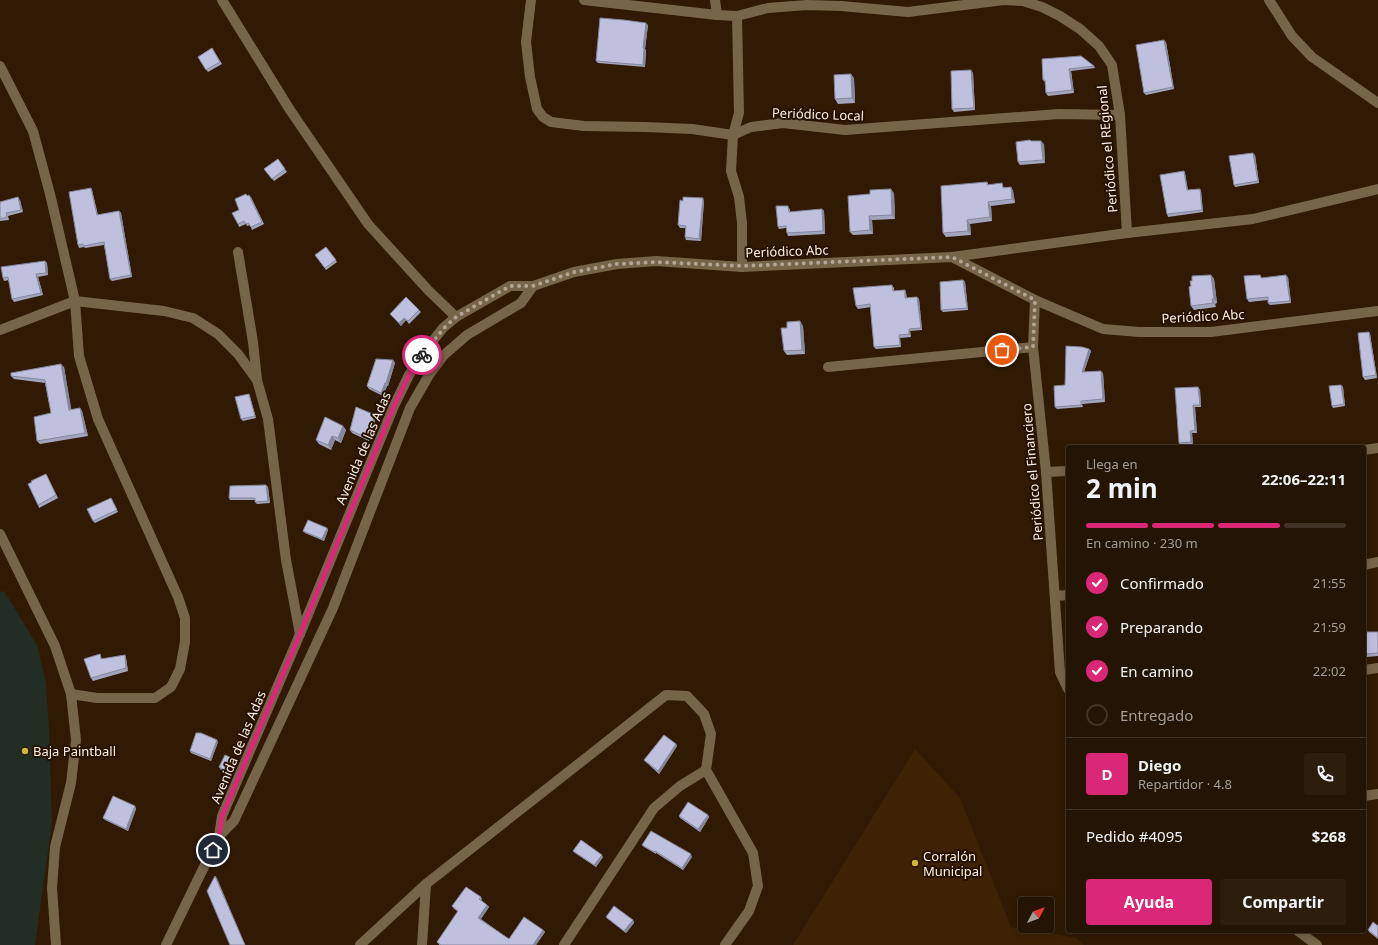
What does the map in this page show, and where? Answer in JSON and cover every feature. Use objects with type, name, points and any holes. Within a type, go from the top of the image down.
[{"type":"street","points":[[222,0],[290,110],[368,224],[428,290],[456,317]]},
{"type":"street","points":[[531,0],[526,42],[537,109],[543,117],[551,122],[567,125],[692,129],[733,135]]},
{"type":"street","name":"Periódico el REgional","points":[[584,0],[737,16],[768,8],[807,5],[841,6],[908,12],[1004,0],[1023,1],[1042,7],[1060,16],[1080,29],[1099,46],[1112,65],[1120,115],[1127,233]]},
{"type":"street","points":[[715,0],[716,15]]},
{"type":"street","points":[[1269,0],[1292,36],[1312,57],[1378,104]]},
{"type":"street","points":[[737,16],[739,113],[733,135],[731,170],[739,197],[742,223],[742,266]]},
{"type":"street","points":[[0,66],[32,131],[50,194],[75,300],[79,356],[98,419],[178,597],[185,618],[185,642],[180,669],[171,687],[155,698],[97,698],[72,694]]},
{"type":"street","name":"Periódico Local","points":[[733,135],[751,127],[783,123],[845,130],[1059,114],[1120,115]]},
{"type":"street","points":[[952,257],[1127,233],[1253,220],[1378,189]]},
{"type":"street","points":[[238,252],[254,342],[257,380],[268,419],[286,560],[300,634]]},
{"type":"street","name":"Periódico Abc","points":[[533,286],[574,272],[617,264],[656,262],[742,266],[952,257],[1035,300],[1103,329],[1139,332],[1211,332],[1378,310]]},
{"type":"street","name":"Avenida de las Adas","points":[[166,945],[219,836],[222,816],[300,634],[394,406],[409,375],[427,348],[444,328],[456,317],[510,286],[533,286]]},
{"type":"street","name":"Avenida de las Adas","points":[[219,836],[234,821],[333,608],[410,408],[429,375],[444,355],[466,335],[521,303],[533,286]]},
{"type":"street","points":[[0,330],[75,300],[164,311],[193,318],[218,334],[238,354],[257,380]]},
{"type":"street","points":[[828,367],[1033,347],[1035,300]]},
{"type":"street","name":"Periódico el Financiero","points":[[1033,347],[1046,472],[1060,672],[1066,685]]},
{"type":"street","points":[[1366,450],[1378,448]]},
{"type":"street","points":[[1046,472],[1066,471]]},
{"type":"street","points":[[0,534],[55,646],[72,694],[76,740],[71,783],[55,847],[52,888],[56,945]]},
{"type":"street","points":[[1366,565],[1378,562]]},
{"type":"street","points":[[1055,596],[1066,595]]},
{"type":"street","points":[[1366,670],[1378,668]]},
{"type":"street","points":[[360,945],[426,884],[666,695],[687,696],[704,714],[711,734],[706,770],[753,853],[758,886],[749,910],[725,945]]},
{"type":"street","points":[[564,945],[654,808],[680,786],[706,770]]},
{"type":"street","points":[[1366,796],[1378,794]]},
{"type":"street","points":[[422,945],[426,884]]},
{"type":"street","points":[[1301,933],[1317,945]]},
{"type":"shaded area","name":"Corralón Municipal","points":[[915,749],[960,798],[1011,927],[1018,928],[1018,933],[1046,933],[1076,938],[1084,945],[793,945]]},
{"type":"green space","name":"Baja Paintball","points":[[4,591],[37,645],[46,683],[52,822],[35,945],[0,945],[0,592]]},
{"type":"building","points":[[600,18],[646,23],[643,48],[643,65],[596,61]]},
{"type":"building","points":[[1164,40],[1173,87],[1144,93],[1136,45]]},
{"type":"building","points":[[212,48],[220,62],[206,70],[198,57]]},
{"type":"building","points":[[1081,56],[1094,66],[1069,69],[1072,90],[1046,93],[1045,80],[1043,80],[1042,59]]},
{"type":"building","points":[[971,70],[974,108],[952,109],[951,71]]},
{"type":"building","points":[[851,74],[852,98],[835,99],[834,75]]},
{"type":"building","points":[[1030,140],[1041,141],[1043,160],[1018,162],[1016,142]]},
{"type":"building","points":[[1253,153],[1258,181],[1234,185],[1229,156]]},
{"type":"building","points":[[278,159],[285,169],[272,179],[264,169]]},
{"type":"building","points":[[1184,171],[1187,190],[1200,189],[1202,210],[1167,214],[1160,175]]},
{"type":"building","points":[[987,182],[987,185],[1002,183],[1003,188],[1011,187],[1012,199],[988,202],[990,217],[967,220],[968,231],[943,233],[941,186]]},
{"type":"building","points":[[91,188],[97,215],[119,211],[131,275],[110,279],[104,242],[83,246],[83,244],[78,245],[69,192]]},
{"type":"building","points":[[891,189],[892,215],[869,216],[870,230],[850,232],[848,196],[870,194],[870,190]]},
{"type":"building","points":[[246,194],[247,196],[249,195],[262,222],[251,227],[244,221],[238,224],[232,213],[239,210],[235,199]]},
{"type":"building","points":[[18,197],[21,210],[6,213],[7,217],[0,219],[0,202]]},
{"type":"building","points":[[683,197],[703,198],[699,239],[685,237],[686,226],[678,225],[680,200],[683,201]]},
{"type":"building","points":[[776,206],[788,206],[789,212],[822,209],[823,231],[787,233],[786,226],[778,227]]},
{"type":"building","points":[[326,247],[336,260],[325,268],[315,255]]},
{"type":"building","points":[[45,261],[46,273],[36,274],[41,293],[12,299],[8,277],[3,278],[1,267]]},
{"type":"building","points":[[1211,275],[1214,299],[1212,299],[1213,303],[1191,306],[1189,287],[1191,286],[1190,281],[1192,281],[1192,276]]},
{"type":"building","points":[[1260,275],[1261,278],[1286,275],[1290,301],[1268,303],[1268,297],[1247,299],[1244,276]]},
{"type":"building","points":[[963,280],[967,308],[941,310],[940,282]]},
{"type":"building","points":[[892,285],[893,291],[905,290],[905,298],[917,297],[921,328],[909,329],[909,334],[899,335],[900,345],[874,347],[870,304],[856,306],[853,288]]},
{"type":"building","points":[[406,297],[419,310],[408,321],[404,318],[399,323],[390,314]]},
{"type":"building","points":[[800,321],[802,350],[784,351],[781,328],[787,328],[787,322]]},
{"type":"building","points":[[1369,332],[1376,375],[1363,377],[1358,333]]},
{"type":"building","points":[[1066,346],[1089,349],[1082,372],[1101,371],[1103,399],[1081,401],[1081,405],[1055,407],[1054,386],[1065,385]]},
{"type":"building","points":[[376,359],[393,360],[386,383],[381,393],[367,386]]},
{"type":"building","points":[[61,364],[69,410],[80,408],[85,433],[37,441],[34,417],[51,413],[45,380],[11,376],[11,373]]},
{"type":"building","points":[[1341,385],[1344,404],[1332,406],[1329,386]]},
{"type":"building","points":[[1198,387],[1200,405],[1193,405],[1195,430],[1190,431],[1191,442],[1179,443],[1175,388]]},
{"type":"building","points":[[249,394],[255,416],[241,419],[235,397]]},
{"type":"building","points":[[356,407],[375,415],[367,438],[350,430]]},
{"type":"building","points":[[325,417],[343,426],[338,438],[332,436],[328,445],[316,440]]},
{"type":"building","points":[[46,474],[56,495],[38,505],[28,484]]},
{"type":"building","points":[[266,485],[268,501],[255,502],[255,498],[229,498],[230,486]]},
{"type":"building","points":[[111,498],[117,510],[93,521],[87,509]]},
{"type":"building","points":[[308,520],[327,528],[322,539],[303,531]]},
{"type":"building","points":[[1366,632],[1378,632],[1378,653],[1366,654]]},
{"type":"building","points":[[100,654],[101,659],[125,655],[126,668],[91,678],[84,659]]},
{"type":"building","points":[[196,733],[201,733],[217,740],[210,759],[190,751]]},
{"type":"building","points":[[664,735],[676,744],[658,771],[644,760]]},
{"type":"building","points":[[225,755],[236,760],[230,773],[219,767]]},
{"type":"building","points":[[113,796],[135,806],[126,829],[103,818]]},
{"type":"building","points":[[688,802],[708,815],[698,829],[679,816]]},
{"type":"building","points":[[651,831],[691,854],[682,868],[655,851],[654,852],[642,845]]},
{"type":"building","points":[[581,840],[602,855],[594,865],[573,851]]},
{"type":"building","points":[[215,876],[245,945],[230,945],[207,891]]},
{"type":"building","points":[[466,887],[481,897],[479,899],[487,905],[478,918],[509,939],[524,917],[543,930],[533,945],[441,945],[437,942],[458,911],[452,906]]},
{"type":"building","points":[[614,906],[633,920],[624,931],[606,917]]},
{"type":"building","points":[[1373,922],[1378,926],[1378,938],[1368,930]]},
{"type":"way so far","points":[[422,355],[444,328],[456,317],[510,286],[533,286],[574,272],[617,264],[656,262],[742,266],[952,257],[1035,300],[1033,347],[1002,350]]},
{"type":"place","name":"Baja Paintball","points":[[25,751]]},
{"type":"place","name":"Corralón Municipal","points":[[915,863]]},
{"type":"route","points":[[213,850],[219,836],[222,816],[300,634],[394,406],[409,375],[422,355]]}]
